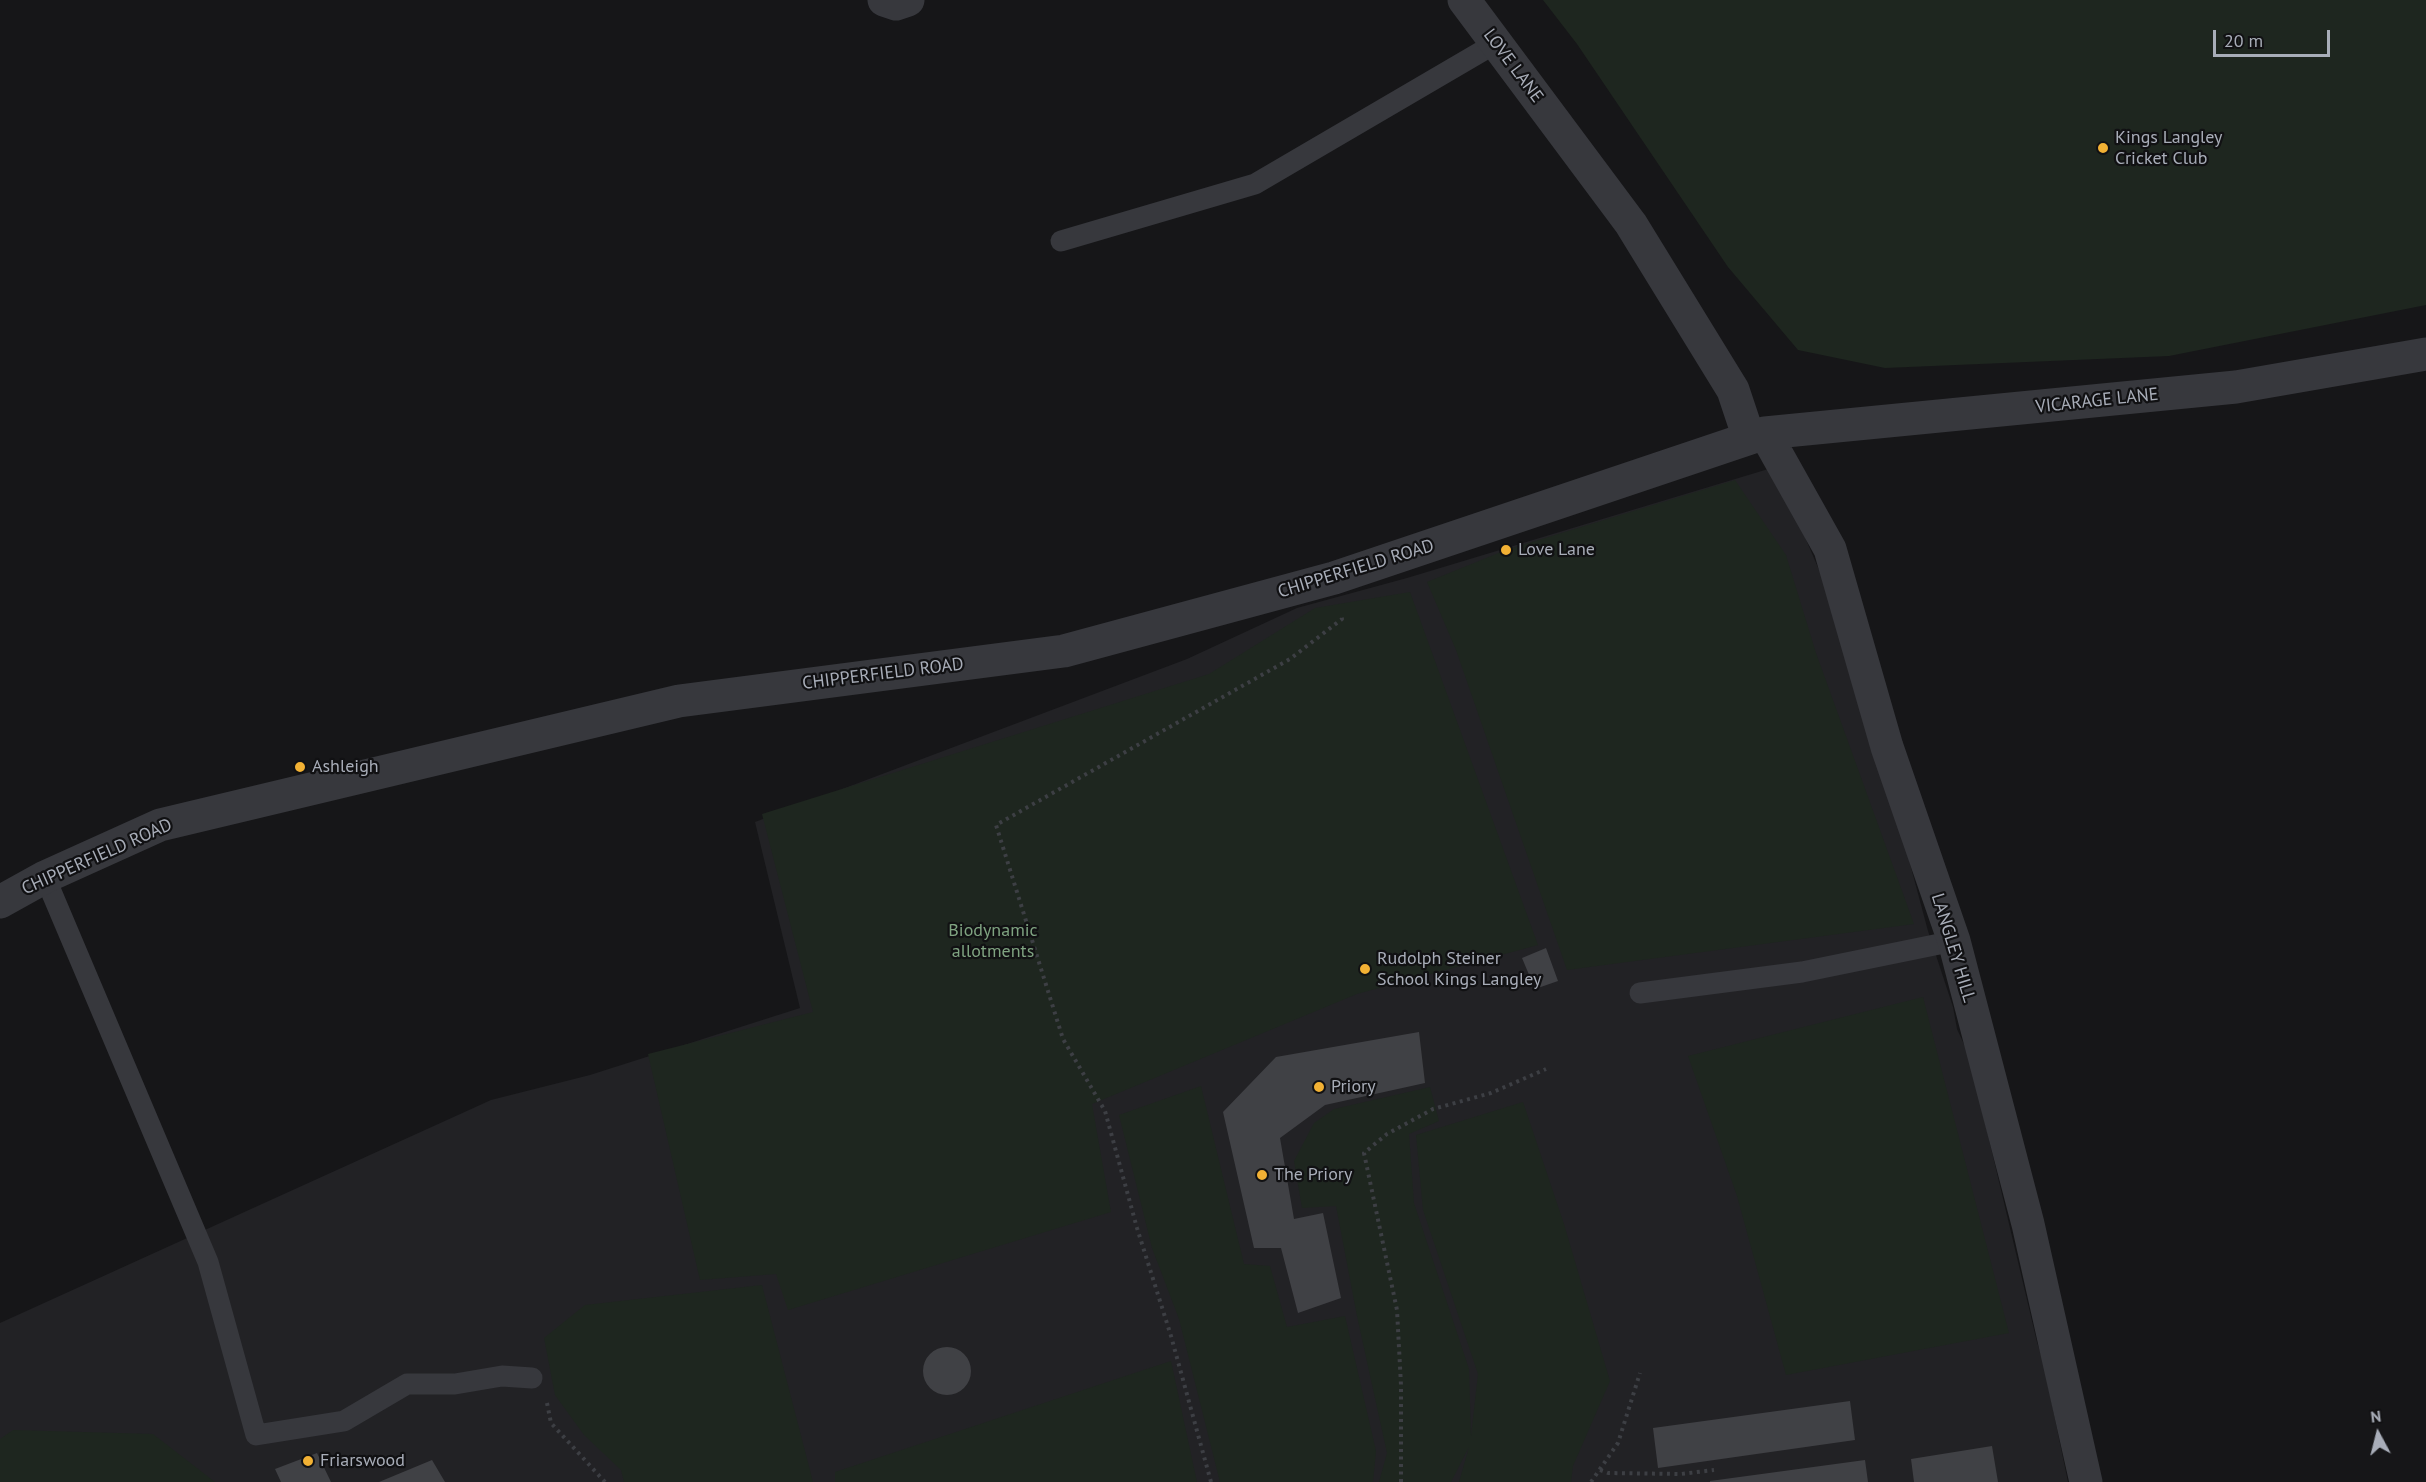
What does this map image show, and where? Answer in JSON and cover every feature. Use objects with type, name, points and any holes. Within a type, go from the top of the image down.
[{"type":"street","points":[[884,0],[896,4],[908,0]]},
{"type":"street","name":"LOVE LANE","points":[[1464,0],[1631,224],[1733,390],[1757,435]]},
{"type":"street","name":"VICARAGE LANE","points":[[1757,435],[2236,387],[2426,354]]},
{"type":"street","name":"CHIPPERFIELD ROAD","points":[[0,902],[45,877],[160,825],[680,700],[1064,651],[1334,578],[1757,435]]},
{"type":"street","name":"LANGLEY HILL","points":[[1757,435],[1830,549],[1887,747],[1954,941],[2028,1224],[2086,1482]]},
{"type":"lane","points":[[1061,241],[1255,184],[1496,43]]},
{"type":"lane","points":[[45,877],[208,1262],[256,1435],[344,1421],[407,1383],[455,1384],[502,1376],[538,1385]]},
{"type":"lane","points":[[1640,993],[1802,972],[1954,941]]},
{"type":"path","points":[[1211,1482],[1171,1335],[1137,1228],[1105,1111],[1063,1039],[996,825],[1290,659],[1342,618],[1334,578]]},
{"type":"path","points":[[1401,1482],[1401,1385],[1397,1310],[1364,1153],[1387,1134],[1433,1109],[1491,1093],[1545,1069]]},
{"type":"path","points":[[1591,1482],[1618,1443],[1640,1373]]},
{"type":"path","points":[[538,1385],[551,1424],[605,1482]]},
{"type":"path","points":[[1600,1470],[1608,1473],[1681,1474],[1714,1470]]},
{"type":"shaded area","name":"Rudolph Steiner School Kings Langley","points":[[1775,467],[1852,647],[1928,931],[1953,1007],[1957,1029],[1969,1055],[2043,1361],[2068,1482],[0,1482],[0,1323],[491,1100],[590,1075],[800,1008],[755,822],[1187,659],[1297,608],[1407,578]]},
{"type":"green space","name":"Kings Langley Cricket Club","points":[[1543,0],[2426,0],[2426,305],[2169,356],[1885,368],[1798,350],[1728,267],[1577,44]]},
{"type":"green space","points":[[1735,480],[1786,555],[1816,653],[1914,924],[1567,970],[1456,650],[1427,582],[1506,550]]},
{"type":"green space","name":"Biodynamic allotments","points":[[1410,592],[1538,945],[1357,994],[1092,1104],[1111,1212],[788,1310],[776,1274],[700,1280],[648,1054],[813,1012],[762,814],[1209,674],[1315,608]]},
{"type":"green space","points":[[1923,997],[2009,1333],[1786,1375],[1737,1196],[1688,1056]]},
{"type":"green space","points":[[1201,1086],[1244,1264],[1270,1266],[1287,1327],[1345,1316],[1376,1451],[1373,1482],[1220,1482],[1179,1319],[1152,1248],[1119,1115]]},
{"type":"green space","points":[[1430,1087],[1439,1121],[1409,1134],[1414,1203],[1469,1369],[1471,1436],[1478,1374],[1423,1210],[1416,1135],[1523,1102],[1564,1224],[1610,1381],[1573,1466],[1571,1482],[1459,1482],[1469,1447],[1451,1482],[1379,1482],[1387,1453],[1336,1206],[1302,1208],[1294,1161],[1314,1123],[1334,1109]]},
{"type":"green space","points":[[762,1285],[813,1482],[624,1482],[621,1470],[584,1435],[555,1395],[544,1338],[585,1305]]},
{"type":"green space","points":[[1171,1361],[1197,1482],[835,1482],[835,1472]]},
{"type":"green space","points":[[13,1430],[153,1434],[215,1482],[0,1482],[0,1439]]},
{"type":"building","points":[[1546,948],[1558,981],[1535,989],[1522,958]]},
{"type":"building","name":"The Priory","points":[[1419,1032],[1425,1083],[1325,1105],[1280,1138],[1294,1219],[1323,1213],[1341,1298],[1298,1313],[1281,1248],[1254,1248],[1223,1112],[1276,1057]]},
{"type":"building","points":[[947,1347],[964,1354],[971,1371],[964,1388],[947,1395],[930,1388],[923,1371],[930,1354]]},
{"type":"building","points":[[1850,1401],[1855,1440],[1658,1468],[1653,1428]]},
{"type":"building","points":[[1992,1446],[1998,1482],[1914,1482],[1911,1459]]},
{"type":"building","name":"Friarswood","points":[[317,1453],[331,1482],[281,1482],[275,1469]]},
{"type":"building","name":"Friarswood","points":[[432,1460],[445,1482],[379,1482]]},
{"type":"building","points":[[1865,1460],[1868,1482],[1710,1482],[1710,1481]]},
{"type":"place","name":"Kings Langley Cricket Club","points":[[2103,148]]},
{"type":"place","name":"Love Lane","points":[[1506,550]]},
{"type":"place","name":"Ashleigh","points":[[300,767]]},
{"type":"place","name":"Rudolph Steiner School Kings Langley","points":[[1365,969]]},
{"type":"place","name":"Priory","points":[[1319,1087]]},
{"type":"place","name":"The Priory","points":[[1262,1175]]},
{"type":"place","name":"Friarswood","points":[[308,1461]]}]
